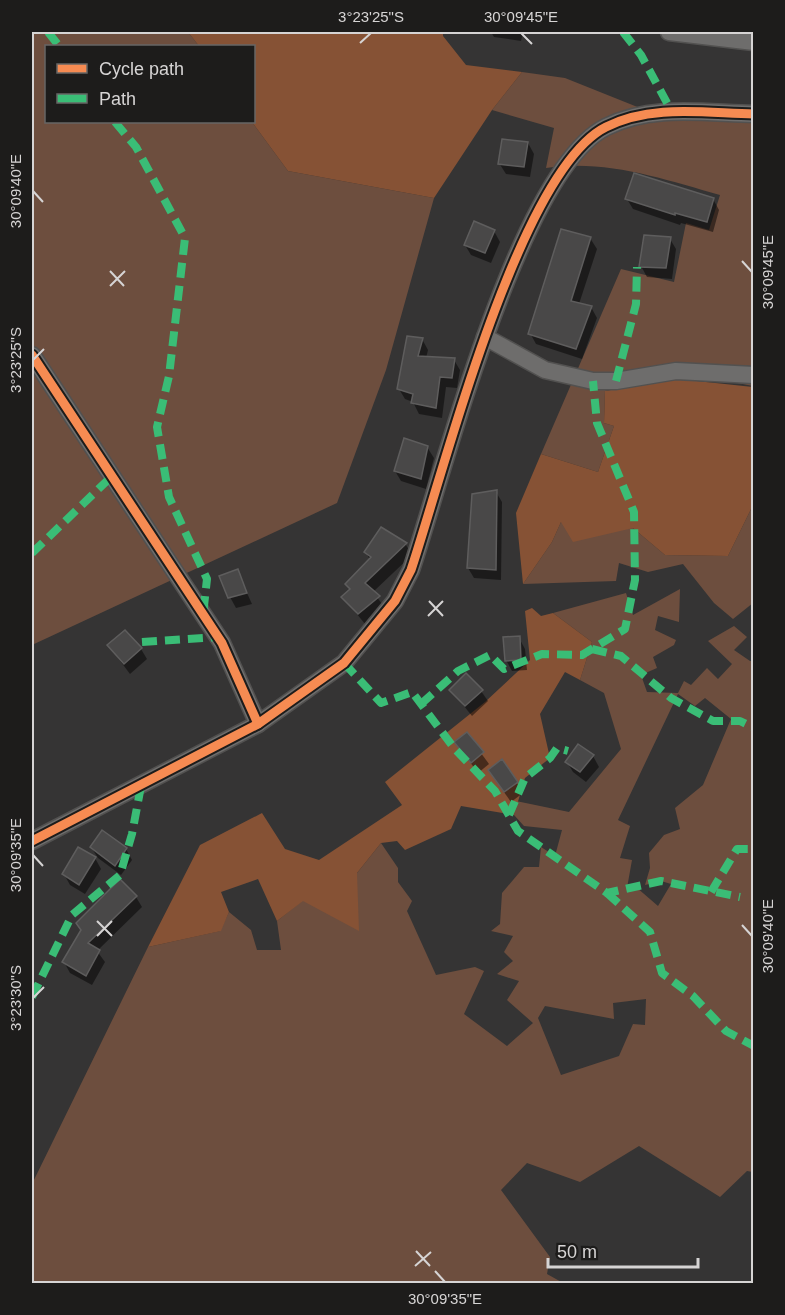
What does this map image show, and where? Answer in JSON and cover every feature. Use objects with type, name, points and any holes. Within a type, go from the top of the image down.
[{"type":"street","points":[[669,32],[753,42]]},
{"type":"street","points":[[32,841],[258,724],[344,663],[395,601],[411,570],[485,337],[524,240],[564,165],[592,136],[606,127],[650,112],[753,114]]},
{"type":"street","points":[[485,337],[544,370],[593,381],[607,382],[676,371],[753,375]]},
{"type":"street","points":[[32,354],[222,643],[258,724]]},
{"type":"shaded area","points":[[35,32],[188,32],[198,45],[45,45],[45,123],[253,123],[288,171],[434,198],[386,370],[337,503],[32,645],[32,36]]},
{"type":"shaded area","points":[[188,32],[443,32],[443,36],[466,65],[522,72],[492,110],[434,198],[288,171],[253,123],[255,123],[255,45],[198,45]]},
{"type":"shaded area","points":[[522,72],[565,78],[650,112],[753,114],[753,386],[676,371],[605,391],[604,423],[614,426],[598,472],[541,454],[621,269],[674,282],[686,223],[709,230],[720,195],[656,177],[612,168],[568,166],[546,168],[554,128],[492,110]]},
{"type":"shaded area","points":[[678,379],[753,387],[753,505],[728,556],[665,555],[633,528],[573,542],[561,522],[552,542],[523,584],[516,513],[541,454],[598,472],[614,426],[604,423],[605,391]]},
{"type":"shaded area","points":[[753,505],[753,603],[733,619],[714,603],[683,564],[648,572],[619,563],[616,581],[523,584],[552,542],[561,522],[633,528],[665,555],[728,556]]},
{"type":"shaded area","points":[[680,589],[679,622],[658,616],[655,630],[676,640],[674,645],[653,657],[657,668],[641,675],[647,692],[678,693],[684,681],[691,685],[707,668],[718,679],[732,664],[708,641],[734,626],[747,637],[734,650],[750,661],[754,661],[753,1172],[747,1171],[720,1197],[639,1146],[580,1182],[527,1163],[501,1190],[550,1257],[547,1274],[565,1284],[32,1283],[32,1184],[148,947],[220,931],[229,912],[251,930],[257,950],[281,950],[277,921],[302,901],[357,873],[381,843],[398,868],[398,882],[412,901],[407,911],[436,975],[475,967],[484,971],[464,1014],[507,1046],[533,1023],[507,1000],[519,981],[497,974],[513,961],[504,952],[513,936],[491,931],[500,924],[502,893],[524,867],[539,867],[541,847],[555,856],[562,830],[524,826],[514,815],[516,801],[569,812],[621,749],[604,693],[580,680],[592,642],[553,613],[626,593],[633,615]],"holes":[[[678,694],[695,706],[705,698],[731,719],[703,785],[675,808],[680,829],[664,835],[649,853],[650,868],[645,885],[661,881],[671,884],[658,906],[636,887],[627,888],[632,860],[620,858],[630,826],[618,820]],[[646,999],[645,1025],[633,1024],[619,1056],[561,1075],[538,1018],[545,1006],[614,1019],[613,1003]]]},
{"type":"shaded area","points":[[532,608],[541,616],[553,613],[592,642],[580,680],[565,672],[540,714],[550,758],[525,778],[514,815],[461,806],[451,829],[405,850],[397,841],[381,843],[357,873],[359,931],[303,901],[277,921],[258,879],[221,892],[229,912],[221,931],[148,947],[200,845],[262,813],[285,849],[319,860],[402,805],[385,782],[485,702],[530,660],[525,611]]},
{"type":"building","points":[[502,139],[528,142],[524,167],[498,164]]},
{"type":"building","points":[[634,173],[714,198],[707,222],[675,213],[675,215],[625,199]]},
{"type":"building","points":[[474,221],[495,230],[485,253],[464,245]]},
{"type":"building","points":[[561,229],[591,237],[571,301],[592,306],[576,349],[528,334]]},
{"type":"building","points":[[644,235],[671,237],[666,268],[639,267]]},
{"type":"building","points":[[407,336],[423,338],[418,356],[455,358],[452,378],[440,377],[436,408],[411,403],[413,394],[397,389]]},
{"type":"building","points":[[404,438],[428,446],[421,479],[394,471]]},
{"type":"building","points":[[497,490],[496,570],[467,568],[472,494]]},
{"type":"building","points":[[381,527],[407,543],[365,583],[380,596],[358,614],[341,597],[350,589],[345,584],[371,557],[364,552]]},
{"type":"building","points":[[238,569],[247,593],[228,598],[219,576]]},
{"type":"building","points":[[125,630],[142,648],[124,664],[107,645]]},
{"type":"building","points":[[520,636],[521,660],[505,661],[503,637]]},
{"type":"building","points":[[466,673],[483,690],[465,706],[449,690]]},
{"type":"building","points":[[467,732],[484,752],[471,763],[454,742]]},
{"type":"building","points":[[578,744],[594,755],[580,772],[565,762]]},
{"type":"building","points":[[502,759],[518,782],[504,792],[488,770]]},
{"type":"building","points":[[102,830],[127,848],[115,866],[90,847]]},
{"type":"building","points":[[78,847],[96,857],[79,885],[62,874]]},
{"type":"building","points":[[120,879],[137,896],[88,943],[100,950],[86,976],[62,962],[81,930],[76,923]]},
{"type":"marked path","points":[[48,32],[58,45]]},
{"type":"marked path","points":[[623,32],[641,55],[672,112]]},
{"type":"marked path","points":[[116,123],[136,147],[185,238],[169,376],[157,427],[169,497],[207,579],[203,615]]},
{"type":"marked path","points":[[616,381],[636,304],[637,267]]},
{"type":"marked path","points":[[421,704],[458,671],[490,655],[504,669],[542,654],[582,655],[625,629],[635,580],[634,512],[597,423],[593,381]]},
{"type":"marked path","points":[[32,553],[112,476]]},
{"type":"marked path","points":[[142,642],[218,637]]},
{"type":"marked path","points":[[592,649],[621,656],[671,698],[713,721],[740,721],[754,728]]},
{"type":"marked path","points":[[344,663],[381,703],[412,692],[454,748],[495,791],[518,831],[607,893],[661,881],[740,897]]},
{"type":"marked path","points":[[509,815],[525,778],[550,758],[557,748],[568,751]]},
{"type":"marked path","points":[[32,997],[72,915],[120,875],[132,834],[141,786]]},
{"type":"marked path","points":[[711,892],[737,849],[754,849]]},
{"type":"marked path","points":[[607,893],[650,932],[662,973],[693,996],[726,1031],[754,1046]]},
{"type":"cycle path","points":[[32,841],[258,724],[344,663],[395,601],[411,570],[464,399],[515,261],[543,201],[574,154],[606,127],[641,115],[678,112],[754,114]]},
{"type":"cycle path","points":[[32,355],[222,643],[258,724]]}]
